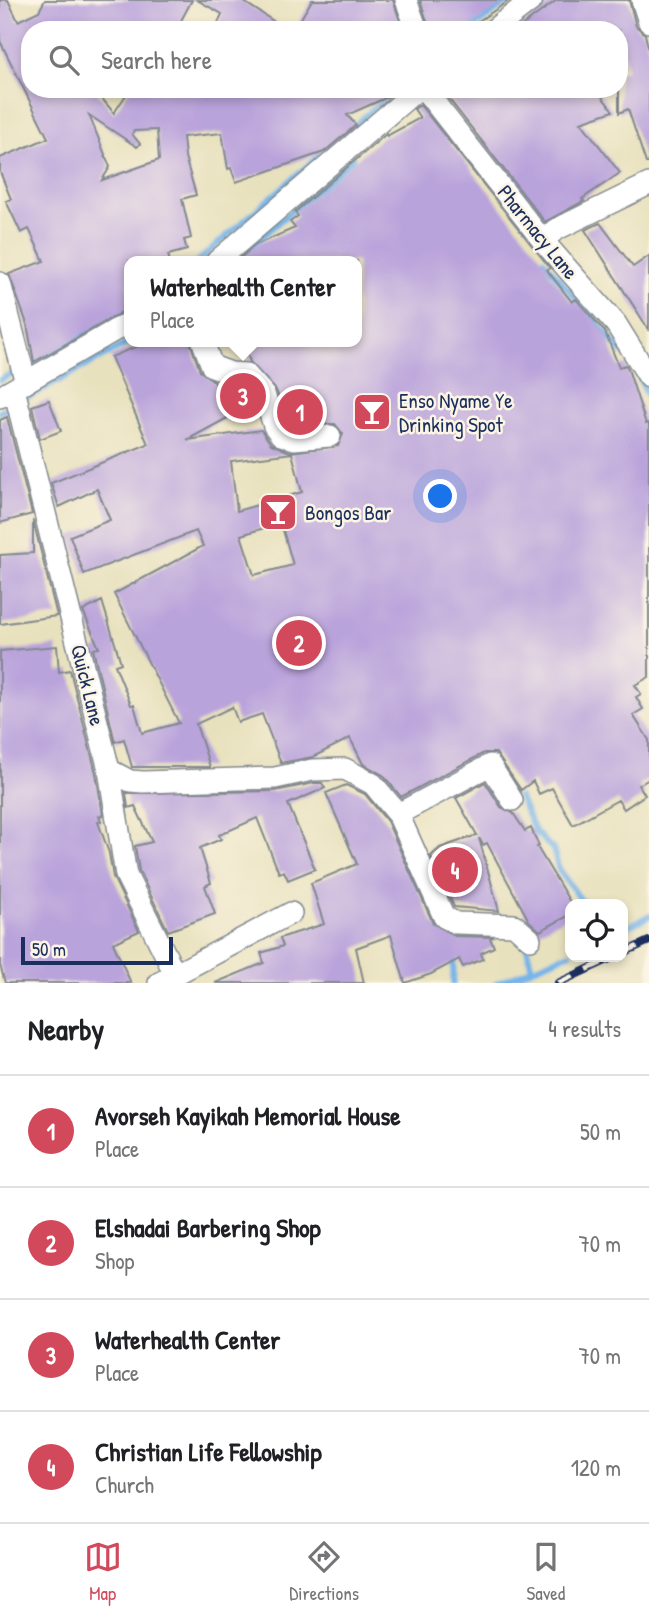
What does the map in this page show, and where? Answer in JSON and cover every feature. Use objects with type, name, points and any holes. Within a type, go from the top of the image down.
[{"type":"street","points":[[406,0],[414,21]]},
{"type":"street","points":[[505,21],[532,0]]},
{"type":"street","points":[[642,0],[649,22]]},
{"type":"street","points":[[223,256],[407,98]]},
{"type":"street","name":"Pharmacy Lane","points":[[432,98],[543,241],[616,324],[649,377]]},
{"type":"street","points":[[543,241],[555,230],[649,184]]},
{"type":"street","name":"Quick Lane","points":[[0,284],[13,390],[109,770],[125,875],[167,979]]},
{"type":"street","points":[[13,390],[124,325]]},
{"type":"street","points":[[205,347],[212,366],[230,373],[246,374],[264,394],[274,426],[281,435],[294,439],[330,436]]},
{"type":"street","points":[[398,814],[490,765],[512,800]]},
{"type":"street","points":[[109,770],[130,781],[143,782],[275,778],[312,770],[345,769],[354,777],[373,784],[398,814],[444,917],[456,923],[514,925],[530,939]]},
{"type":"street","points":[[167,979],[291,913]]},
{"type":"building","points":[[0,0],[8,0],[18,21],[39,11],[45,0],[192,0],[181,21],[21,21],[21,83],[0,41]]},
{"type":"building","points":[[197,0],[241,0],[273,21],[219,21],[222,14]]},
{"type":"building","points":[[312,0],[393,0],[400,21],[299,21]]},
{"type":"building","points":[[420,0],[510,0],[478,21],[427,21]]},
{"type":"building","points":[[557,0],[629,0],[636,26],[645,34],[649,51],[649,163],[646,163],[628,109],[619,113],[619,98],[628,98],[628,21],[528,21]]},
{"type":"building","points":[[28,98],[102,98],[114,113],[124,98],[386,98],[347,115],[356,125],[324,152],[236,182],[231,168],[228,169],[222,133],[183,137],[185,157],[196,195],[182,199],[191,238],[184,240],[187,250],[168,256],[124,256],[124,311],[34,362],[27,324],[9,274],[44,261],[29,229],[21,233],[6,201],[11,199],[0,172],[0,158],[48,138]],"holes":[[[89,115],[137,147],[140,144],[132,134],[134,131],[157,130],[159,160],[102,180],[110,167]]]},
{"type":"building","points":[[448,98],[603,98],[613,111],[581,122],[620,173],[582,199],[584,201],[545,222]]},
{"type":"building","points":[[420,105],[550,268],[547,270],[572,302],[576,299],[605,332],[619,367],[626,365],[628,369],[646,424],[649,423],[649,677],[635,685],[641,694],[636,697],[643,709],[633,715],[649,740],[649,779],[639,785],[645,795],[624,809],[618,800],[573,825],[552,788],[539,794],[533,781],[521,790],[496,753],[484,753],[401,797],[383,775],[363,764],[350,738],[313,757],[281,763],[262,714],[238,722],[232,707],[196,724],[210,767],[132,767],[124,739],[115,742],[93,649],[99,648],[83,611],[102,601],[121,663],[115,665],[131,705],[134,705],[142,733],[179,723],[114,594],[203,546],[196,531],[84,574],[70,536],[110,520],[97,489],[59,507],[51,483],[148,444],[111,357],[136,347],[192,347],[200,371],[214,381],[220,395],[242,389],[252,401],[253,404],[187,440],[261,430],[271,444],[290,452],[338,446],[343,434],[335,424],[289,424],[276,390],[250,362],[246,347],[362,347],[362,256],[243,256],[255,245],[295,228],[290,222],[298,216],[295,212],[386,134],[387,136],[420,118],[414,109]],"holes":[[[292,453],[302,492],[237,511],[231,461]],[[281,523],[293,565],[254,575],[241,535]]]},
{"type":"building","points":[[600,223],[633,267],[649,256],[649,330],[585,230]]},
{"type":"building","points":[[49,400],[61,431],[40,439],[32,406]]},
{"type":"building","points":[[7,417],[32,514],[0,523],[0,420]]},
{"type":"building","points":[[33,520],[57,616],[0,624],[0,555],[33,553]]},
{"type":"building","points":[[57,646],[59,672],[70,670],[96,773],[103,815],[99,816],[101,821],[98,822],[109,853],[113,877],[139,931],[113,943],[131,983],[5,983],[0,965],[0,651]]},
{"type":"building","points":[[485,782],[501,807],[513,813],[525,831],[531,828],[539,846],[537,847],[568,899],[565,899],[565,918],[540,931],[529,921],[487,843],[483,845],[479,838],[499,911],[454,907],[431,856],[440,848],[477,835],[456,798]]},
{"type":"building","points":[[322,783],[325,788],[288,804],[315,869],[288,880],[284,871],[279,873],[257,818],[219,835],[221,839],[200,848],[211,883],[205,886],[215,914],[168,931],[139,871],[135,846],[152,842],[135,806],[128,808],[126,793],[275,791]]},
{"type":"building","points":[[346,785],[365,794],[387,821],[433,923],[455,936],[494,937],[490,938],[494,947],[481,953],[483,959],[463,967],[459,959],[431,974],[405,983],[391,935],[356,948],[364,983],[215,983],[264,963],[261,953],[283,946],[280,938],[324,924],[311,883],[357,864],[326,793]]},
{"type":"waterway","points":[[481,21],[510,0]]},
{"type":"waterway","points":[[535,9],[548,0]]},
{"type":"waterway","points":[[350,130],[385,98]]},
{"type":"waterway","points":[[204,256],[328,148]]},
{"type":"waterway","points":[[247,249],[353,158]]},
{"type":"waterway","points":[[543,260],[622,352]]},
{"type":"waterway","points":[[0,380],[124,313]]},
{"type":"waterway","points":[[0,412],[124,345]]},
{"type":"waterway","points":[[640,379],[649,399]]},
{"type":"waterway","points":[[519,797],[536,833],[553,849],[559,870],[580,899]]},
{"type":"waterway","points":[[628,926],[649,916]]},
{"type":"waterway","points":[[526,944],[532,969]]},
{"type":"waterway","points":[[453,983],[454,953]]},
{"type":"waterway","points":[[497,983],[565,955]]},
{"type":"railway","points":[[628,951],[649,941]]},
{"type":"railway","points":[[558,983],[603,962]]},
{"type":"place","name":"Waterhealth Center","points":[[243,396]]},
{"type":"place","name":"Avorseh Kayikah Memorial House","points":[[300,412]]},
{"type":"place","name":"Enso Nyame Ye Drinking Spot","points":[[372,412]]},
{"type":"place","name":"Bongos Bar","points":[[278,512]]},
{"type":"place","name":"Elshadai Barbering Shop","points":[[299,643]]},
{"type":"place","name":"Christian Life Fellowship","points":[[455,870]]}]
